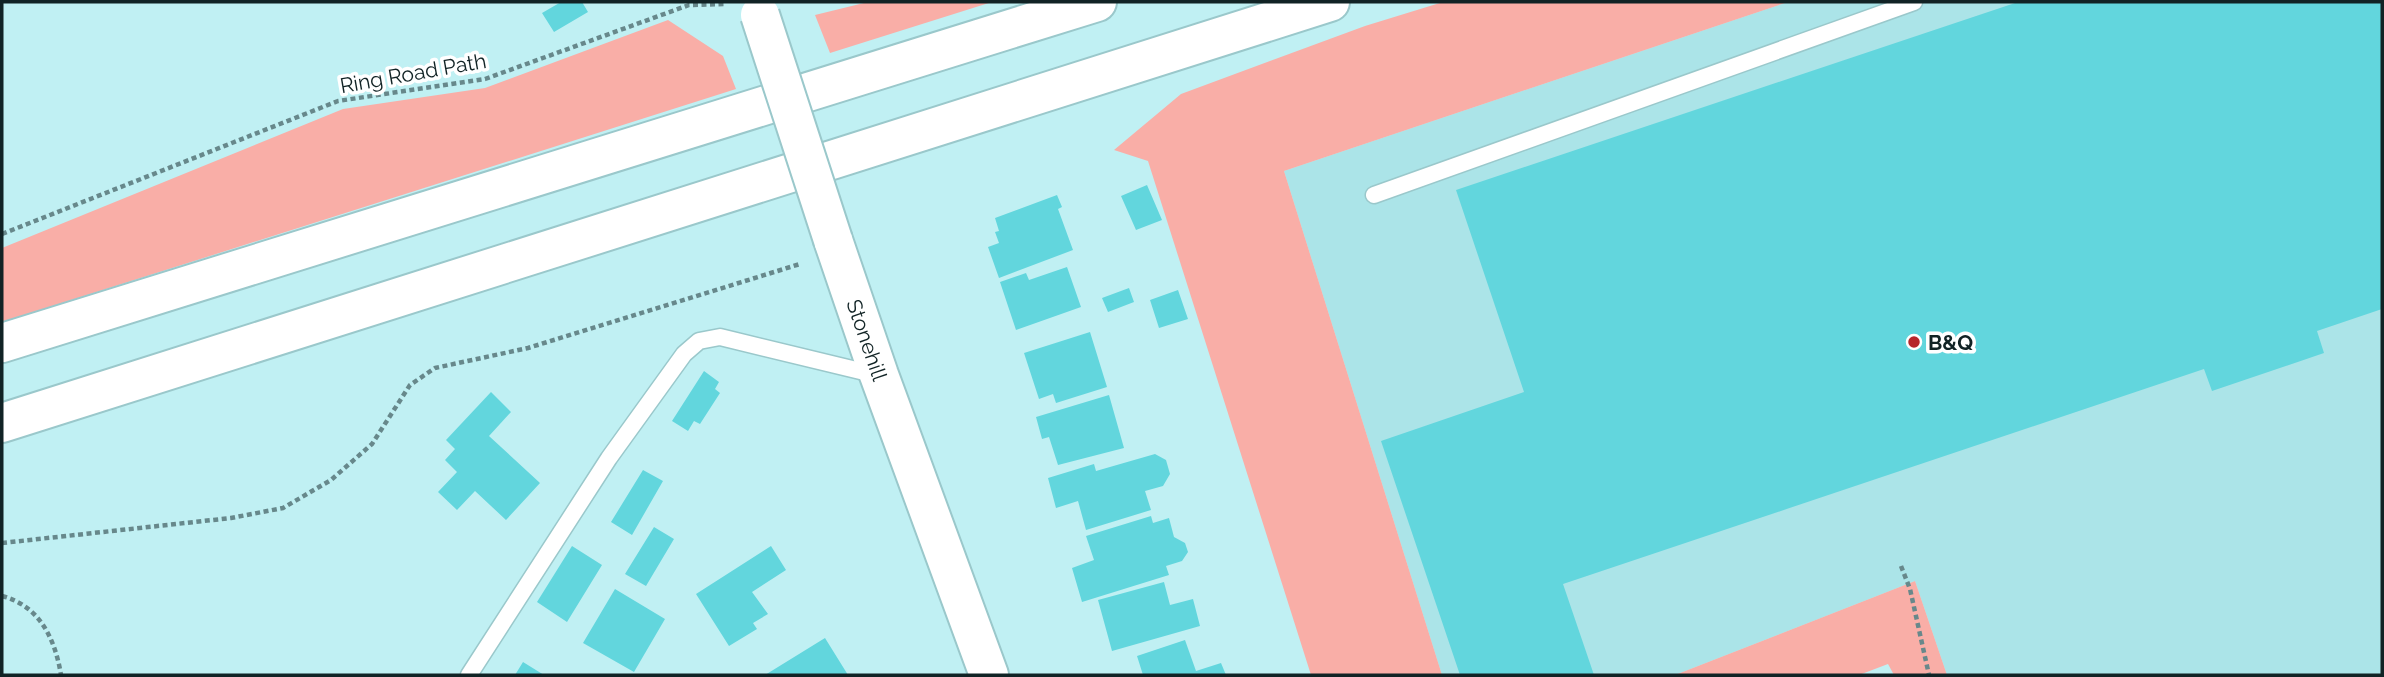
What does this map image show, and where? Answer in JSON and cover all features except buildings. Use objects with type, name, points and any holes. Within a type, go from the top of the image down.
[{"type":"main road","points":[[2,343],[1097,2]]},
{"type":"main road","points":[[2,423],[1330,2]]},
{"type":"main road","name":"Stonehill","points":[[756,7],[879,375],[989,675]]},
{"type":"lane","points":[[1374,195],[1914,2]]},
{"type":"lane","points":[[469,675],[609,458],[684,354],[699,341],[720,337],[879,375]]},
{"type":"path","name":"Ring Road Path","points":[[2,234],[338,102],[485,79],[690,5],[756,7]]},
{"type":"path","points":[[2,543],[231,518],[283,508],[331,480],[372,444],[410,385],[435,368],[528,348],[835,246]]},
{"type":"path","points":[[1901,566],[1910,589],[1929,675]]},
{"type":"path","points":[[2,596],[15,600],[40,620],[56,646],[61,675]]},
{"type":"shaded area","points":[[868,2],[992,2],[830,53],[815,15]]},
{"type":"shaded area","points":[[1443,2],[1788,2],[1284,171],[1442,675],[1311,675],[1148,161],[1114,150],[1181,94],[1365,26]]},
{"type":"shaded area","name":"B&Q","points":[[1788,2],[2382,2],[2382,675],[1947,675],[1915,581],[1675,675],[1442,675],[1284,171]]},
{"type":"shaded area","points":[[668,20],[723,56],[736,89],[2,322],[2,248],[343,109],[485,88]]},
{"type":"shaded area","points":[[1915,581],[1947,675],[1894,675],[1888,664],[1859,675],[1675,675]]},
{"type":"place","name":"B&Q","points":[[1914,342]]}]
